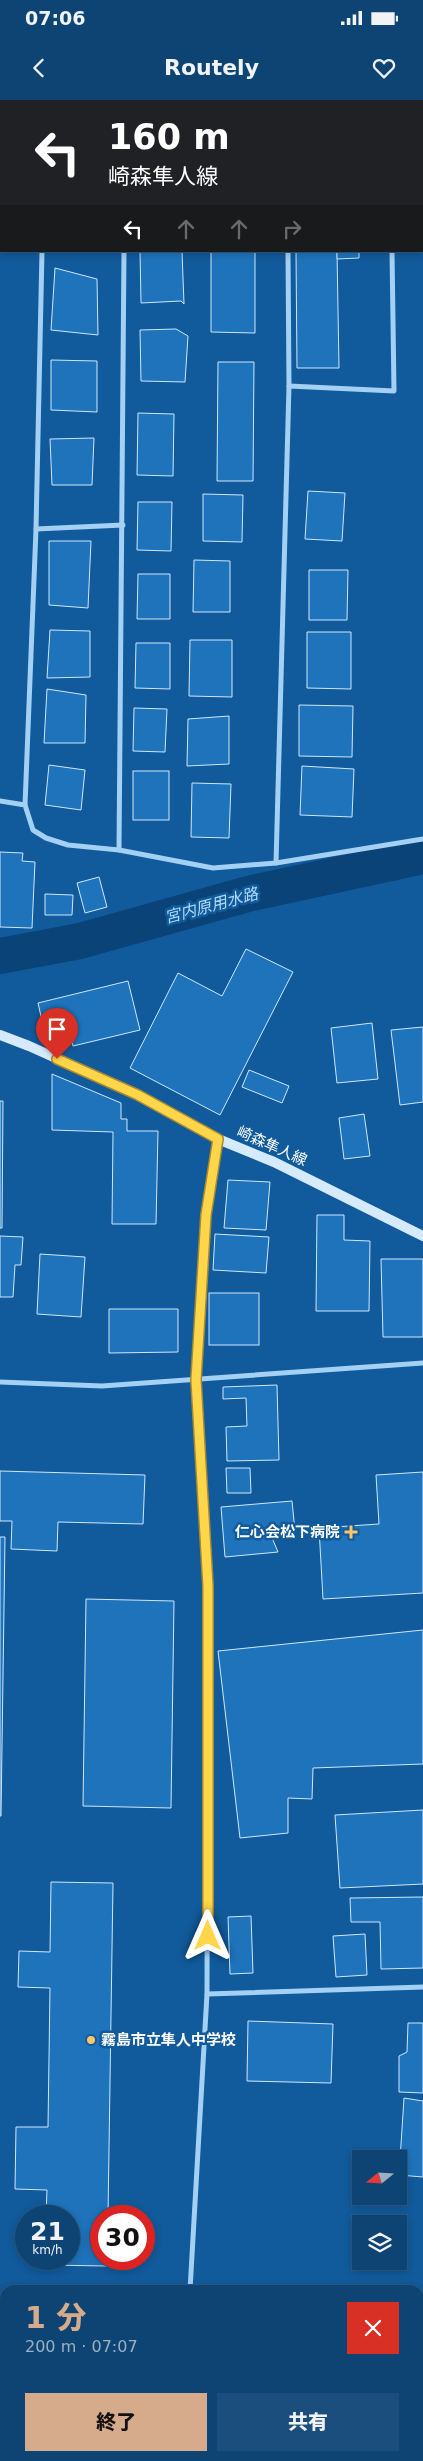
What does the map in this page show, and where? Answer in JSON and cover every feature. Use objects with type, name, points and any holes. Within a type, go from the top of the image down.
[{"type":"main road","name":"崎森隼人線","points":[[0,1036],[29,1046],[138,1095],[218,1139],[274,1162],[423,1236]]},
{"type":"street","points":[[42,252],[36,529],[25,805],[33,830],[46,838],[68,845],[119,850],[213,868],[276,863],[423,839]]},
{"type":"street","points":[[119,850],[124,252]]},
{"type":"street","points":[[276,863],[289,386],[288,252]]},
{"type":"street","points":[[289,386],[394,391],[392,252]]},
{"type":"street","points":[[36,529],[123,525]]},
{"type":"street","points":[[0,801],[25,805]]},
{"type":"street","points":[[190,2285],[208,1994],[208,1586],[196,1380],[206,1215],[218,1139]]},
{"type":"street","points":[[0,1382],[102,1386],[423,1363]]},
{"type":"street","points":[[208,1994],[423,1987]]},
{"type":"building","points":[[140,252],[182,252],[184,304],[181,301],[141,303]]},
{"type":"building","points":[[211,252],[255,252],[255,333],[211,332]]},
{"type":"building","points":[[296,252],[337,252],[339,368],[297,368]]},
{"type":"building","points":[[337,252],[359,252],[359,258],[337,259]]},
{"type":"building","points":[[55,268],[97,279],[98,335],[51,330]]},
{"type":"building","points":[[176,329],[188,336],[185,382],[141,381],[140,330]]},
{"type":"building","points":[[51,360],[97,361],[97,412],[51,410]]},
{"type":"building","points":[[218,362],[254,362],[253,481],[217,481]]},
{"type":"building","points":[[138,413],[174,414],[173,476],[137,475]]},
{"type":"building","points":[[94,438],[92,485],[52,485],[50,439]]},
{"type":"building","points":[[308,491],[345,493],[342,541],[305,539]]},
{"type":"building","points":[[203,494],[243,495],[242,542],[203,541]]},
{"type":"building","points":[[138,502],[172,502],[171,551],[137,550]]},
{"type":"building","points":[[49,541],[91,541],[88,608],[49,605]]},
{"type":"building","points":[[194,560],[230,561],[230,612],[193,612]]},
{"type":"building","points":[[309,570],[348,570],[347,620],[309,620]]},
{"type":"building","points":[[138,574],[170,574],[170,619],[137,619]]},
{"type":"building","points":[[50,630],[90,631],[90,677],[47,678]]},
{"type":"building","points":[[307,632],[351,632],[351,689],[307,688]]},
{"type":"building","points":[[190,640],[232,640],[232,697],[189,696]]},
{"type":"building","points":[[136,643],[170,643],[170,689],[135,688]]},
{"type":"building","points":[[47,689],[86,695],[85,743],[44,743]]},
{"type":"building","points":[[299,705],[353,706],[352,757],[299,756]]},
{"type":"building","points":[[134,708],[167,709],[165,752],[133,751]]},
{"type":"building","points":[[229,716],[229,764],[187,766],[188,719]]},
{"type":"building","points":[[49,765],[85,770],[81,810],[45,805]]},
{"type":"building","points":[[302,766],[354,769],[352,817],[300,815]]},
{"type":"building","points":[[133,771],[169,771],[169,820],[133,820]]},
{"type":"building","points":[[192,783],[231,784],[229,838],[191,837]]},
{"type":"building","points":[[0,852],[23,853],[22,861],[35,862],[32,928],[0,927]]},
{"type":"building","points":[[99,877],[107,907],[85,913],[77,883]]},
{"type":"building","points":[[45,894],[73,895],[72,915],[45,915]]},
{"type":"building","points":[[246,949],[293,972],[220,1115],[130,1068],[178,973],[222,996]]},
{"type":"building","points":[[128,981],[140,1030],[73,1046],[69,1029],[45,1034],[38,1003]]},
{"type":"building","points":[[372,1023],[378,1079],[337,1083],[331,1028]]},
{"type":"building","points":[[423,1027],[423,1102],[400,1105],[391,1030]]},
{"type":"building","points":[[249,1070],[289,1086],[282,1103],[242,1087]]},
{"type":"building","points":[[52,1074],[121,1103],[121,1119],[127,1119],[127,1131],[158,1131],[156,1224],[112,1224],[113,1132],[52,1130]]},
{"type":"building","points":[[0,1101],[3,1101],[2,1228],[0,1228]]},
{"type":"building","points":[[364,1114],[370,1156],[344,1159],[339,1118]]},
{"type":"building","points":[[228,1180],[270,1182],[266,1230],[224,1228]]},
{"type":"building","points":[[317,1215],[344,1215],[344,1240],[370,1241],[369,1311],[316,1311]]},
{"type":"building","points":[[215,1234],[269,1237],[266,1273],[213,1270]]},
{"type":"building","points":[[0,1236],[23,1237],[21,1265],[15,1265],[13,1297],[0,1297]]},
{"type":"building","points":[[40,1254],[85,1257],[81,1317],[37,1314]]},
{"type":"building","points":[[381,1259],[423,1259],[423,1337],[383,1337]]},
{"type":"building","points":[[209,1293],[259,1293],[259,1345],[209,1345]]},
{"type":"building","points":[[109,1309],[178,1309],[178,1352],[109,1353]]},
{"type":"building","points":[[277,1385],[279,1460],[227,1461],[226,1427],[247,1426],[246,1398],[223,1399],[223,1387]]},
{"type":"building","points":[[226,1468],[250,1468],[251,1493],[227,1493]]},
{"type":"building","points":[[0,1471],[145,1475],[143,1524],[58,1522],[57,1551],[11,1549],[12,1521],[0,1521]]},
{"type":"building","points":[[423,1472],[423,1593],[323,1599],[319,1528],[379,1524],[376,1475]]},
{"type":"building","points":[[292,1501],[295,1531],[270,1533],[278,1552],[225,1557],[221,1507]]},
{"type":"building","points":[[0,1537],[5,1537],[1,1816],[0,1816]]},
{"type":"building","points":[[86,1599],[174,1601],[171,1808],[83,1806]]},
{"type":"building","points":[[423,1630],[423,1764],[313,1768],[312,1799],[288,1798],[288,1833],[240,1838],[218,1651]]},
{"type":"building","points":[[423,1810],[423,1884],[340,1888],[335,1815]]},
{"type":"building","points":[[51,1882],[113,1883],[108,2205],[90,2205],[90,2266],[80,2266],[80,2205],[46,2205],[47,2190],[15,2189],[16,2127],[48,2127],[50,1988],[18,1987],[19,1951],[50,1952]]},
{"type":"building","points":[[423,1897],[423,1968],[381,1969],[380,1922],[351,1922],[350,1898]]},
{"type":"building","points":[[251,1916],[253,1973],[230,1974],[228,1917]]},
{"type":"building","points":[[365,1934],[367,1975],[336,1977],[333,1936]]},
{"type":"building","points":[[248,2021],[333,2024],[331,2083],[247,2081]]},
{"type":"building","points":[[408,2023],[423,2023],[423,2093],[399,2092],[399,2056],[407,2052]]},
{"type":"building","points":[[404,2098],[423,2101],[423,2177],[408,2176],[408,2150],[401,2150]]},
{"type":"waterway","name":"宮内原用水路","points":[[0,956],[80,941],[248,894],[423,856]]},
{"type":"place","name":"仁心会松下病院","points":[[351,1532]]},
{"type":"place","name":"霧島市立隼人中学校","points":[[91,2040]]},
{"type":"route","points":[[57,1059],[138,1095],[218,1139],[206,1215],[196,1380],[208,1586],[208,1936]]}]
